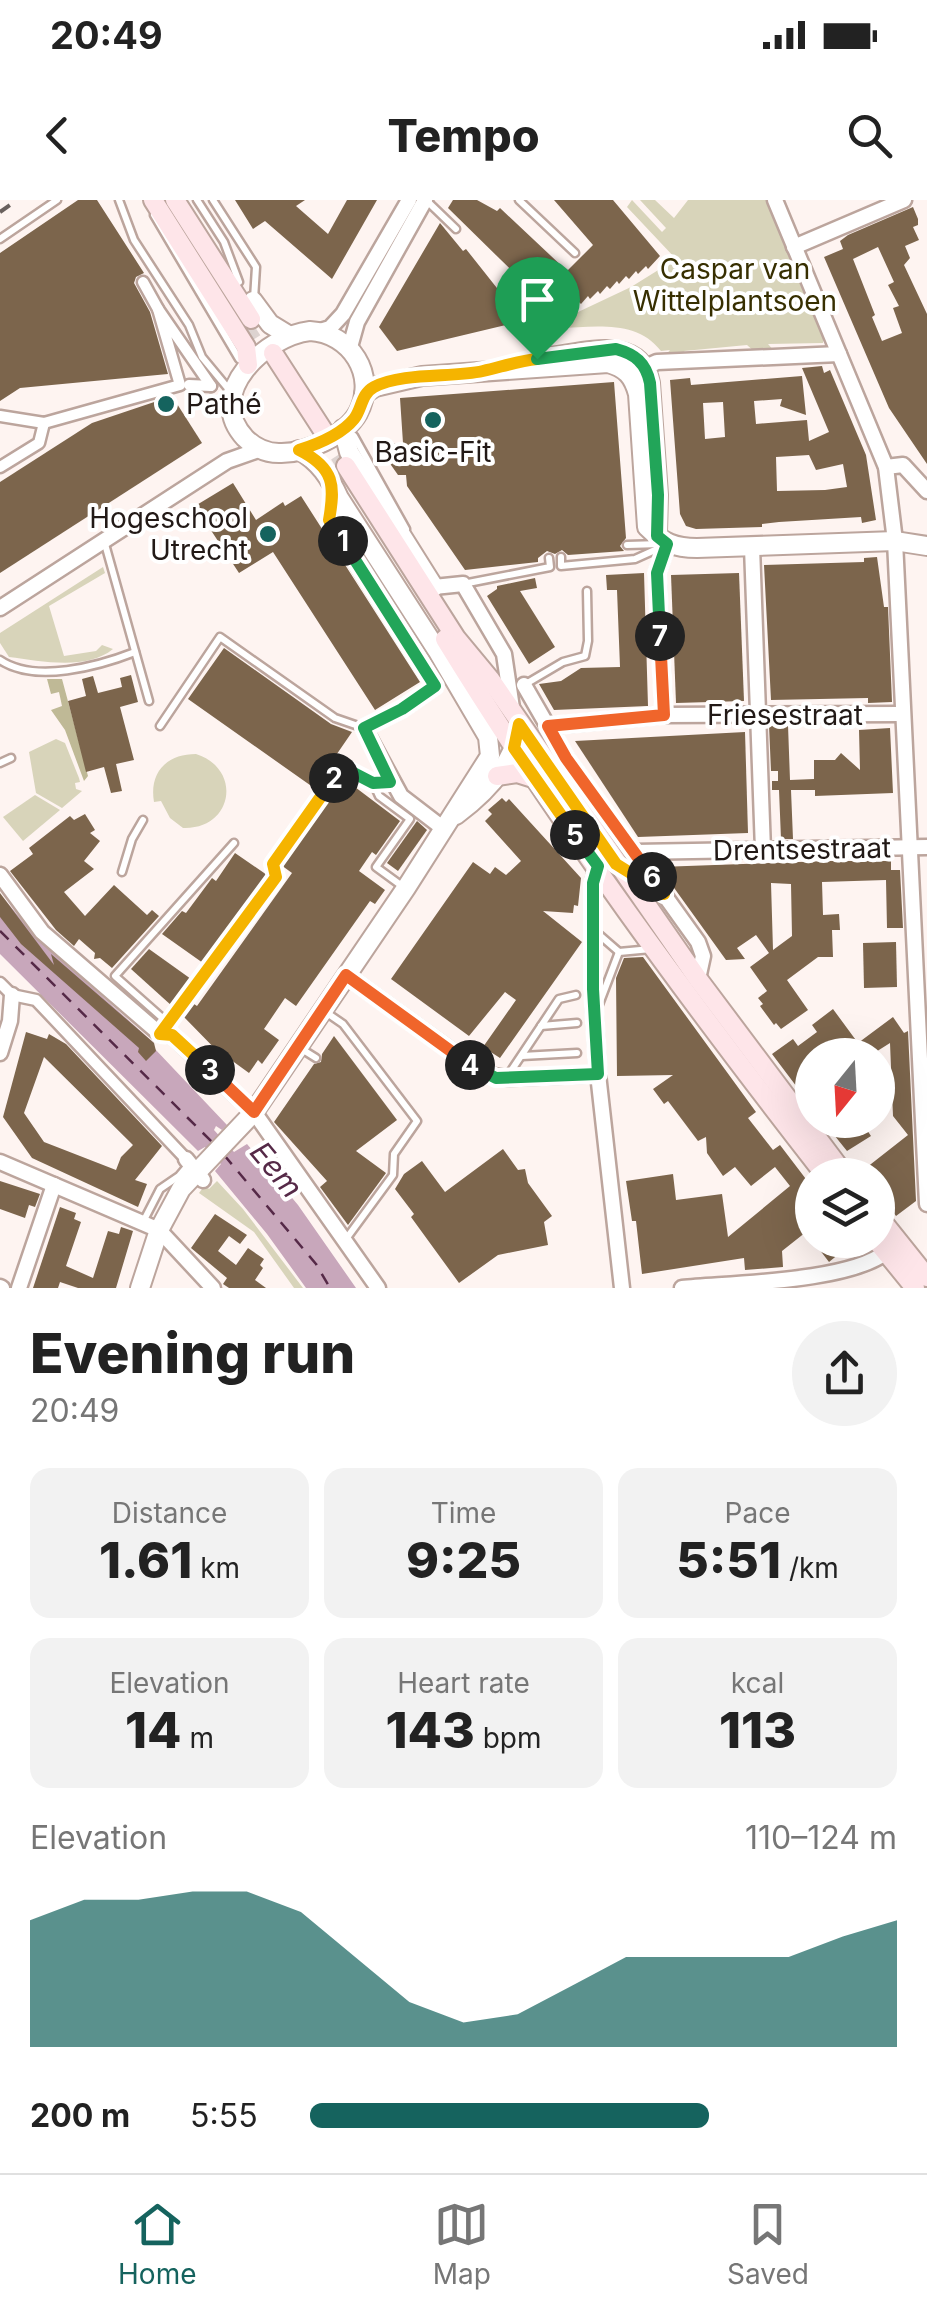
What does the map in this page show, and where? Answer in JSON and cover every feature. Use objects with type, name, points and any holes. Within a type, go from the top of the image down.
[{"type":"main road","points":[[150,200],[257,363],[334,429]]},
{"type":"main road","points":[[162,200],[249,315]]},
{"type":"main road","points":[[175,200],[249,315]]},
{"type":"main road","points":[[186,200],[239,282],[249,315]]},
{"type":"main road","points":[[339,475],[456,638],[514,748],[536,779],[698,979],[832,1158]]},
{"type":"main road","points":[[434,587],[481,684]]},
{"type":"main road","points":[[437,650],[481,684],[516,719],[607,865],[648,950],[812,1158]]},
{"type":"main road","points":[[497,776],[516,772],[536,779]]},
{"type":"main road","points":[[895,1246],[927,1277]]},
{"type":"main road","points":[[895,1255],[916,1288]]},
{"type":"street","points":[[227,462],[236,427],[232,394],[257,363],[288,336],[330,328],[409,200]]},
{"type":"street","points":[[350,347],[357,322],[426,200]]},
{"type":"street","points":[[774,200],[886,466],[895,542],[927,1204]]},
{"type":"street","points":[[794,247],[904,200]]},
{"type":"street","points":[[143,282],[210,386],[189,385]]},
{"type":"street","points":[[0,416],[44,422],[180,385],[158,309]]},
{"type":"street","points":[[249,315],[288,336]]},
{"type":"street","points":[[320,331],[350,347],[362,369],[364,394]]},
{"type":"street","points":[[0,608],[227,462],[261,450],[299,450],[334,429],[364,394],[387,383],[422,376],[608,363],[638,371],[657,362],[839,354]]},
{"type":"street","points":[[362,369],[422,376]]},
{"type":"street","points":[[638,371],[647,527],[662,540],[681,548],[895,542],[927,546]]},
{"type":"street","points":[[0,467],[40,443],[44,422]]},
{"type":"street","points":[[236,427],[261,450]]},
{"type":"street","points":[[334,429],[434,587],[463,584],[504,654],[516,719],[514,748],[497,776],[448,824]]},
{"type":"street","points":[[140,1288],[151,1227],[192,1166],[248,1119],[448,824],[487,764],[490,749],[488,737],[339,475],[299,450]]},
{"type":"street","points":[[886,466],[903,466],[927,491]]},
{"type":"street","points":[[339,475],[329,520],[435,686],[364,728],[400,796],[448,824]]},
{"type":"street","points":[[662,540],[657,573],[664,715]]},
{"type":"street","points":[[752,546],[763,850]]},
{"type":"street","points":[[524,685],[566,758],[698,942],[703,956],[698,979]]},
{"type":"street","name":"Friesestraat","points":[[548,726],[664,715],[902,714]]},
{"type":"street","name":"Drentsestraat","points":[[635,852],[927,847]]},
{"type":"street","points":[[622,1288],[598,1074],[593,883],[607,865],[664,894]]},
{"type":"street","points":[[0,875],[42,932],[172,1035],[248,1119],[378,1288]]},
{"type":"street","points":[[346,975],[483,1074],[506,1078],[598,1074]]},
{"type":"street","points":[[0,983],[12,995],[36,1000],[192,1166]]},
{"type":"street","points":[[0,1053],[10,1021],[12,995]]},
{"type":"street","points":[[0,1162],[151,1227],[213,1288]]},
{"type":"street","points":[[20,1288],[54,1186]]},
{"type":"street","points":[[682,1288],[845,1271],[869,1264],[871,1258]]},
{"type":"lane","points":[[0,240],[56,200]]},
{"type":"lane","points":[[119,200],[134,240],[190,325],[202,357],[232,394]]},
{"type":"lane","points":[[197,200],[224,242],[239,282]]},
{"type":"lane","points":[[213,200],[256,267],[249,315]]},
{"type":"lane","points":[[426,200],[456,229]]},
{"type":"lane","points":[[518,200],[575,253]]},
{"type":"lane","points":[[104,540],[148,701]]},
{"type":"lane","points":[[628,544],[662,540]]},
{"type":"lane","points":[[560,557],[561,566],[634,559],[662,540]]},
{"type":"lane","points":[[463,584],[550,567],[549,558]]},
{"type":"lane","points":[[524,685],[563,662],[585,656],[587,590]]},
{"type":"lane","points":[[160,726],[220,637],[336,718],[364,728]]},
{"type":"lane","points":[[0,660],[20,668],[72,671],[135,652]]},
{"type":"lane","points":[[0,763],[11,758]]},
{"type":"lane","points":[[234,843],[115,976],[164,1028],[276,877],[273,864],[339,771],[346,769],[373,783],[390,782]]},
{"type":"lane","points":[[373,783],[378,796],[410,819],[376,867],[406,888]]},
{"type":"lane","points":[[122,872],[132,839],[143,820]]},
{"type":"lane","points":[[593,929],[620,952],[648,950]]},
{"type":"lane","points":[[596,1012],[620,952]]},
{"type":"lane","points":[[506,1078],[559,999],[576,995]]},
{"type":"lane","points":[[322,1010],[343,1024],[417,1121],[394,1154],[393,1174],[343,1241]]},
{"type":"lane","points":[[540,1026],[578,1023]]},
{"type":"lane","points":[[297,1046],[316,1058]]},
{"type":"lane","points":[[521,1056],[577,1053]]},
{"type":"green space","name":"Caspar van Wittelplantsoen","points":[[632,200],[662,232],[666,228],[640,200],[655,200],[674,218],[688,200],[767,200],[824,336],[823,343],[768,344],[775,352],[756,353],[747,345],[684,351],[690,359],[665,356],[670,350],[661,351],[627,329],[558,328],[559,321],[631,287],[676,259],[627,207]]},
{"type":"green space","points":[[103,567],[105,573],[49,606],[64,656],[96,651],[102,645],[113,649],[77,662],[9,657],[0,643],[0,633]]},
{"type":"green space","points":[[56,739],[65,743],[80,782],[75,783],[76,789],[82,791],[62,808],[36,793],[29,752]]},
{"type":"green space","points":[[196,754],[221,772],[226,797],[213,819],[183,828],[170,818],[161,801],[154,802],[154,782],[168,762]]},
{"type":"green space","points":[[35,795],[60,810],[23,841],[3,817]]},
{"type":"green space","points":[[217,1181],[303,1288],[294,1288],[254,1232],[199,1193],[205,1185],[209,1189]]},
{"type":"shaded area","points":[[47,679],[62,679],[88,776],[84,781],[65,730],[51,710],[62,706],[59,692],[51,694]]},
{"type":"shaded area","points":[[0,894],[37,938],[154,1043],[154,1048],[227,1125],[222,1130],[216,1126],[214,1130],[234,1152],[247,1144],[298,1205],[356,1288],[306,1288],[215,1171],[221,1164],[205,1147],[198,1151],[0,954]]},
{"type":"building","points":[[78,200],[97,200],[144,273],[134,283],[150,312],[168,374],[20,388],[0,401],[0,253]]},
{"type":"building","points":[[235,200],[305,200],[296,206],[328,234],[347,200],[377,200],[332,279],[265,221],[253,229]]},
{"type":"building","points":[[453,200],[477,200],[497,211],[500,208],[567,271],[593,245],[554,200],[613,200],[660,256],[648,269],[646,266],[629,279],[626,276],[610,289],[607,286],[600,294],[598,291],[581,304],[578,301],[571,309],[569,306],[556,314],[448,208]]},
{"type":"building","points":[[913,207],[918,219],[918,225],[913,227],[919,240],[905,246],[910,258],[904,265],[927,314],[927,464],[889,408],[824,257],[843,249],[840,241]],"holes":[[[878,247],[894,282],[888,285],[899,306],[893,308],[902,333],[882,341],[853,259]]]},
{"type":"building","points":[[440,223],[463,251],[466,249],[523,321],[397,351],[379,327]]},
{"type":"building","points":[[822,366],[824,373],[830,370],[866,455],[876,520],[862,523],[861,517],[779,522],[762,527],[686,526],[680,514],[670,380],[690,378],[691,385],[802,376],[806,415],[780,406],[782,399],[754,401],[756,424],[807,420],[809,441],[829,432],[802,368]],"holes":[[[723,402],[725,437],[705,439],[703,403]],[[809,455],[816,470],[843,464],[847,487],[777,491],[776,457]]]},
{"type":"building","points":[[614,382],[626,538],[620,546],[624,551],[568,555],[562,550],[555,554],[547,551],[538,562],[465,570],[407,486],[406,475],[398,475],[377,445],[403,443],[400,398]]},
{"type":"building","points":[[172,396],[202,443],[0,573],[0,482],[92,423]]},
{"type":"building","points":[[233,483],[256,520],[283,502],[285,506],[301,496],[420,682],[375,710],[273,552],[239,573],[195,506]]},
{"type":"building","points":[[877,557],[884,607],[888,607],[892,702],[868,703],[868,698],[771,700],[764,565],[864,562],[864,558]]},
{"type":"building","points":[[644,573],[648,706],[554,710],[539,684],[561,681],[581,668],[620,667],[617,590],[607,590],[606,575]]},
{"type":"building","points":[[739,573],[744,701],[676,703],[671,575]]},
{"type":"building","points":[[535,578],[537,588],[520,591],[555,647],[529,664],[487,596],[497,586]]},
{"type":"building","points":[[224,648],[331,724],[352,732],[317,790],[188,699]]},
{"type":"building","points":[[131,675],[138,702],[120,707],[134,760],[116,764],[122,791],[111,793],[104,767],[86,772],[68,701],[86,696],[82,679],[93,676],[98,693],[122,687],[120,678]]},
{"type":"building","points":[[769,725],[788,725],[790,780],[814,779],[814,760],[835,760],[841,753],[860,770],[859,730],[890,728],[893,793],[815,796],[815,790],[791,790],[793,839],[781,839],[779,790],[772,790],[772,781],[778,781],[778,771],[771,771]]},
{"type":"building","points":[[745,732],[748,833],[638,837],[575,741]]},
{"type":"building","points":[[343,778],[400,821],[376,855],[372,852],[359,871],[385,890],[375,904],[370,901],[296,1006],[285,998],[264,1029],[279,1040],[262,1064],[258,1060],[249,1073],[227,1057],[226,1060],[182,1015],[191,1002],[197,1006],[292,873],[281,865]]},
{"type":"building","points":[[502,798],[506,802],[509,799],[581,878],[578,906],[574,905],[573,913],[543,911],[582,942],[500,1058],[483,1047],[516,1000],[505,992],[469,1036],[391,979],[473,862],[490,874],[495,867],[506,875],[521,861],[485,821],[492,814],[488,810]]},
{"type":"building","points":[[85,814],[95,830],[90,833],[100,841],[84,861],[94,869],[64,892],[85,916],[114,885],[147,915],[152,910],[159,916],[112,968],[100,958],[94,959],[95,953],[79,939],[74,946],[56,930],[10,871],[33,854],[29,848],[70,816],[74,820]]},
{"type":"building","points":[[417,821],[427,830],[398,871],[387,863]]},
{"type":"building","points":[[235,853],[267,875],[203,963],[162,934],[182,911],[186,913],[212,878],[216,881]]},
{"type":"building","points":[[891,861],[891,870],[900,870],[903,928],[887,928],[886,880],[822,882],[823,915],[839,914],[840,930],[832,930],[833,957],[818,957],[787,980],[808,1010],[781,1029],[760,1006],[763,1004],[758,998],[767,991],[750,967],[769,953],[756,935],[737,948],[745,959],[726,960],[659,867]],"holes":[[[771,883],[791,884],[792,936],[773,950]]]},
{"type":"building","points":[[0,893],[54,965],[51,954],[154,1043],[156,1051],[146,1061],[139,1048],[21,944],[0,917]]},
{"type":"building","points":[[896,942],[897,987],[864,988],[863,943]]},
{"type":"building","points":[[149,949],[191,979],[172,1006],[131,969]]},
{"type":"building","points":[[643,957],[756,1112],[748,1118],[773,1150],[780,1145],[795,1165],[795,1241],[782,1251],[783,1267],[745,1270],[744,1258],[642,1274],[636,1221],[632,1221],[626,1181],[673,1174],[676,1200],[722,1194],[728,1237],[790,1186],[775,1167],[751,1186],[735,1167],[723,1176],[707,1153],[706,1137],[698,1141],[668,1101],[664,1104],[653,1089],[673,1075],[617,1076],[616,978],[624,958]]},
{"type":"building","points":[[833,1009],[854,1038],[809,1038],[817,1032],[812,1025]]},
{"type":"building","points":[[893,1017],[904,1033],[908,1031],[916,1201],[896,1216],[895,1158],[879,1158],[908,1135],[895,1119],[895,1038],[865,1038]]},
{"type":"building","points":[[26,1032],[47,1039],[49,1034],[66,1044],[162,1146],[135,1180],[147,1184],[138,1207],[32,1158],[3,1117]],"holes":[[[44,1057],[133,1145],[121,1157],[116,1170],[44,1142],[24,1113]]]},
{"type":"building","points":[[334,1036],[397,1120],[356,1151],[386,1173],[348,1225],[320,1187],[327,1181],[274,1122],[314,1064],[321,1062]]},
{"type":"building","points":[[793,1039],[795,1042],[795,1084],[772,1054]]},
{"type":"building","points":[[837,1138],[868,1138],[847,1151]]},
{"type":"building","points":[[503,1149],[518,1170],[525,1169],[528,1183],[552,1216],[544,1222],[548,1245],[498,1255],[459,1283],[395,1189],[404,1174],[422,1161],[445,1192]]},
{"type":"building","points":[[0,1181],[40,1194],[35,1207],[29,1205],[25,1218],[0,1209]]},
{"type":"building","points":[[60,1207],[76,1213],[74,1219],[81,1222],[66,1266],[93,1278],[108,1231],[119,1234],[121,1227],[133,1231],[116,1288],[78,1288],[60,1282],[58,1288],[33,1288]]},
{"type":"building","points":[[215,1214],[247,1235],[240,1244],[229,1236],[218,1251],[236,1265],[248,1248],[264,1259],[255,1280],[266,1288],[229,1288],[223,1284],[227,1278],[191,1248]]},
{"type":"ferry route","points":[[0,931],[215,1145]]},
{"type":"ferry route","points":[[224,1155],[316,1264],[330,1288]]},
{"type":"tunnel","points":[[243,325],[265,359]]},
{"type":"tunnel","points":[[324,432],[346,466]]},
{"type":"railway","points":[[0,212],[17,200]]},
{"type":"place","name":"Pathé","points":[[166,404]]},
{"type":"place","name":"Basic-Fit","points":[[433,420]]},
{"type":"place","name":"Hogeschool Utrecht","points":[[268,534]]},
{"type":"route","points":[[616,349],[628,352],[646,367],[658,495],[657,536],[667,544],[657,573],[664,715],[548,726],[566,758],[664,894],[616,864],[519,724],[514,748],[598,866],[593,883],[593,989],[598,1074],[496,1078],[483,1074],[346,975],[254,1112],[172,1035],[160,1034],[276,877],[273,864],[339,771],[346,769],[373,783],[390,782],[364,728],[435,686],[329,520],[335,488],[332,482],[318,463],[299,450],[326,440],[354,420],[364,394],[375,387],[422,376],[480,372],[537,359],[616,349]]},
{"type":"water label","name":"Eem","points":[[276,1170]]}]
